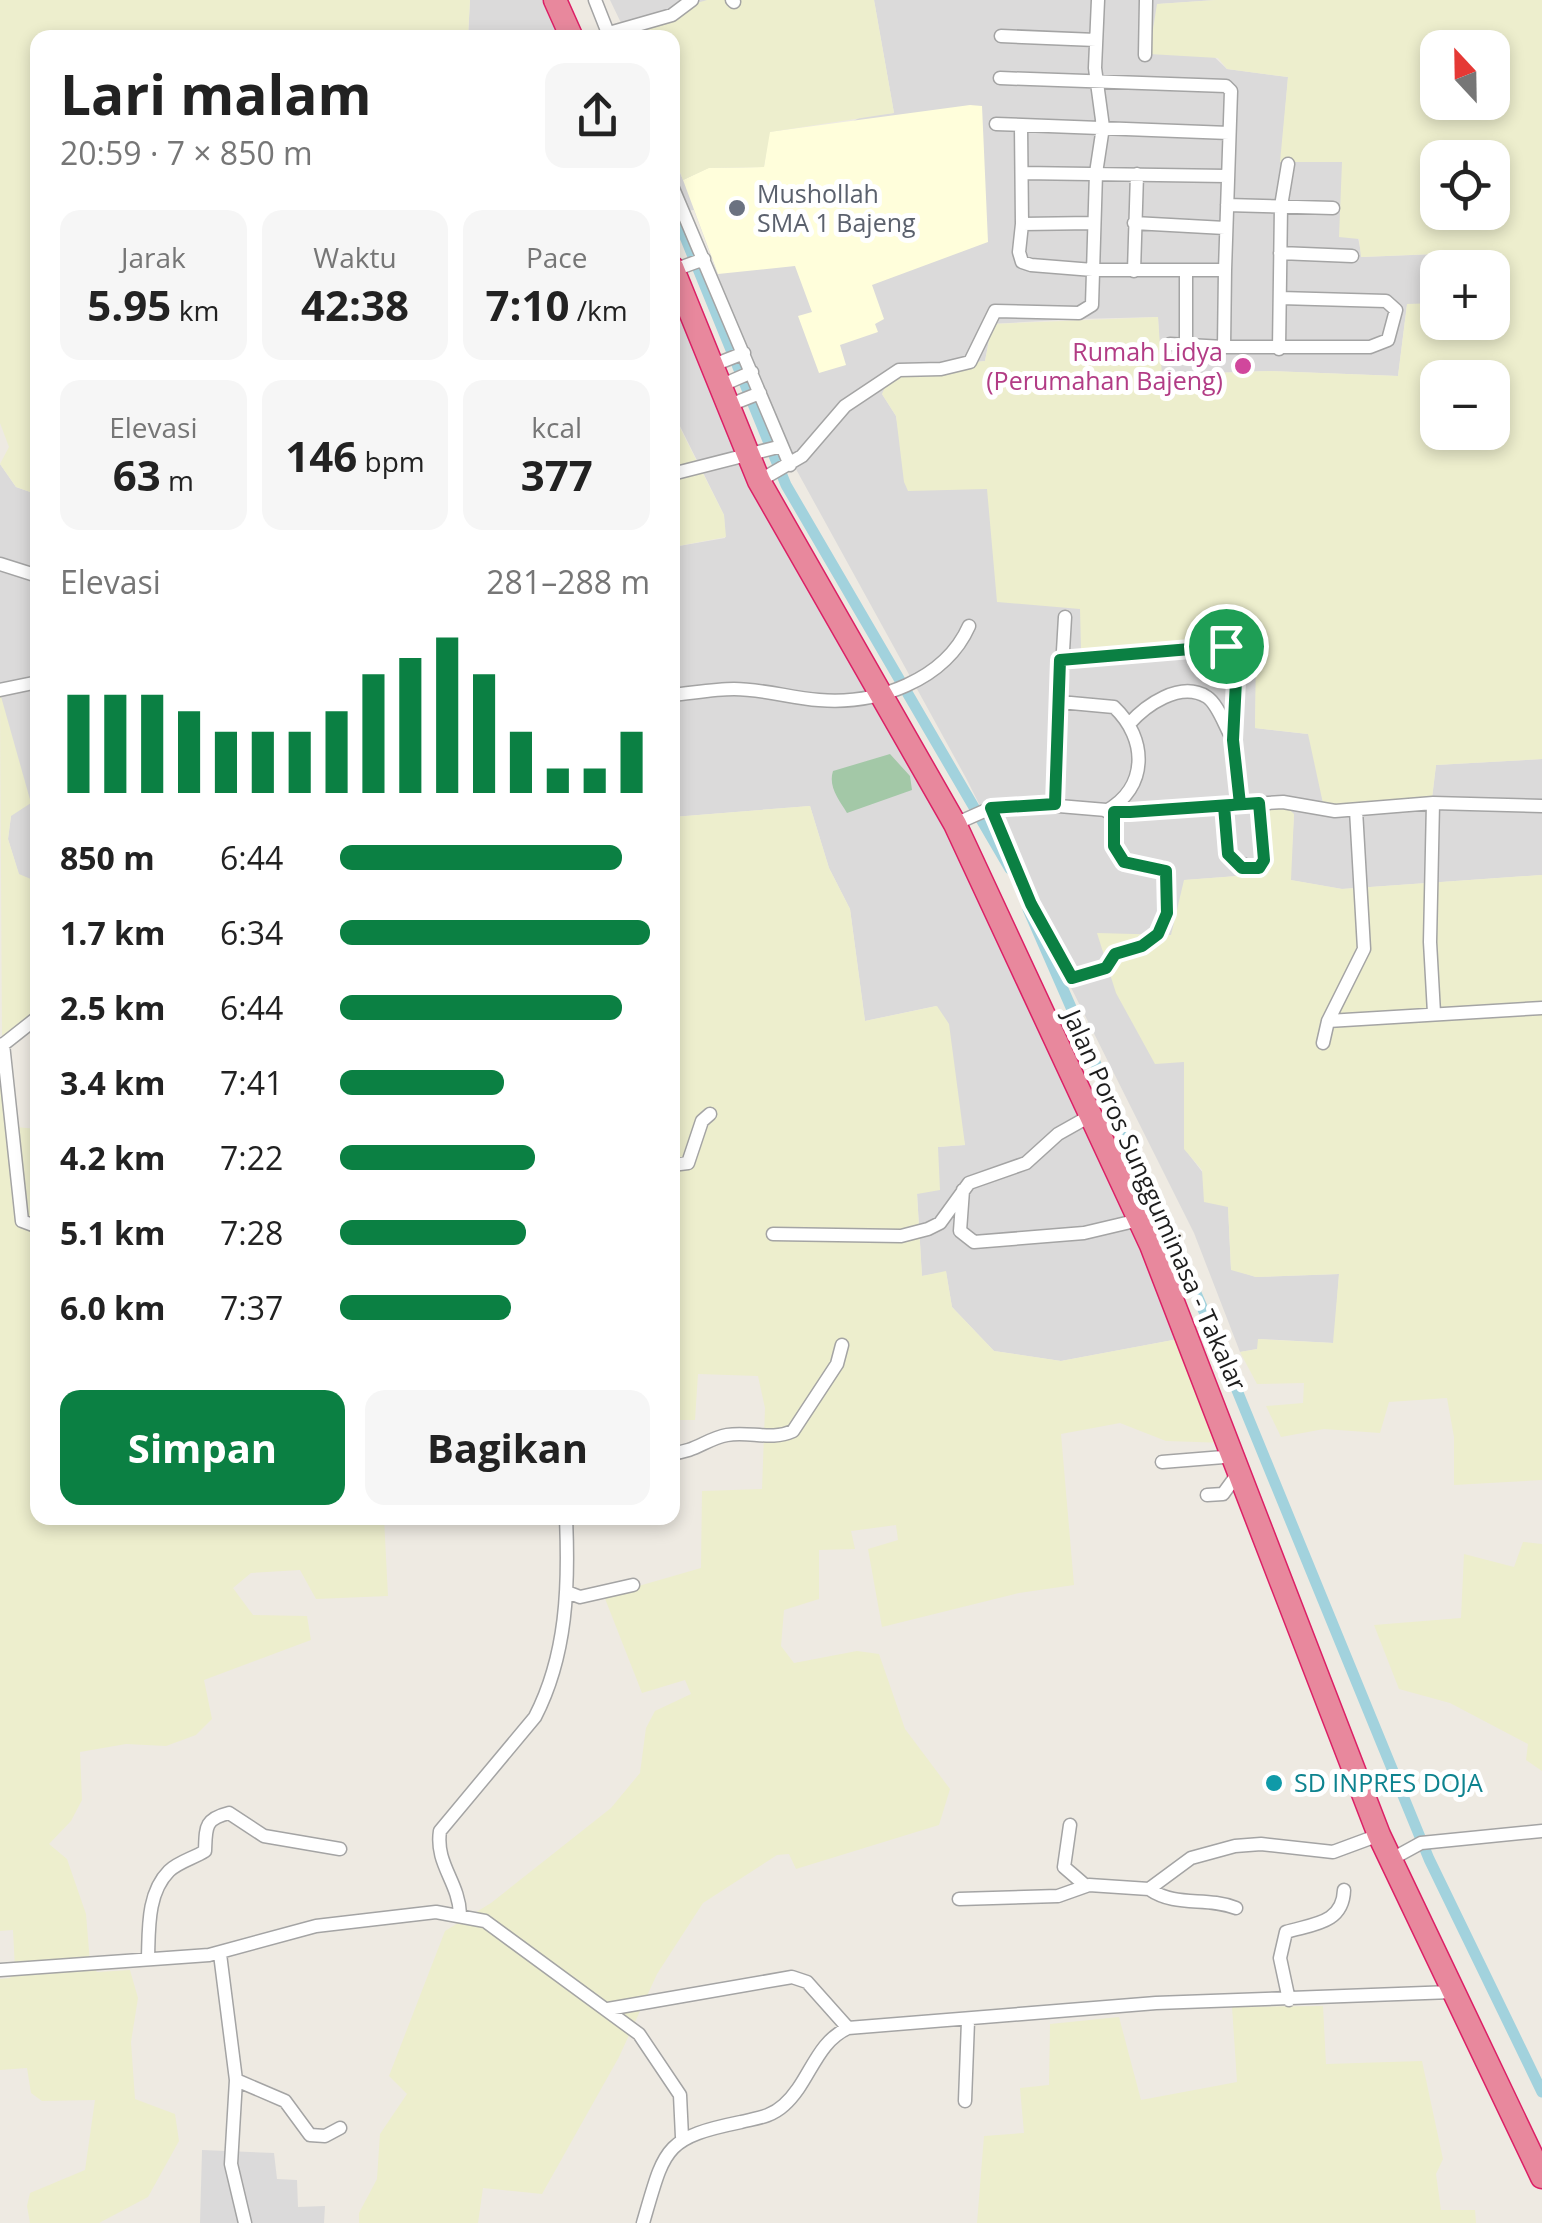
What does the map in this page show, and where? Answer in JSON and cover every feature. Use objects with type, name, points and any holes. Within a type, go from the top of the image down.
[{"type":"highway","points":[[555,0],[568,30]]},
{"type":"highway","name":"Jalan Poros Sungguminasa - Takalar","points":[[680,275],[763,478],[959,821],[1139,1220],[1238,1464],[1379,1835],[1395,1857],[1452,1992],[1542,2177]]},
{"type":"street","points":[[595,0],[608,30]]},
{"type":"street","points":[[626,30],[672,15],[692,0]]},
{"type":"street","points":[[763,478],[789,466],[845,406],[899,370],[941,369],[970,362],[990,317],[998,310],[1086,311],[1094,297],[1093,224],[1103,127],[1096,40],[1098,0]]},
{"type":"street","points":[[1145,55],[1146,0]]},
{"type":"street","points":[[1001,36],[1096,40]]},
{"type":"street","points":[[1000,78],[1228,86],[1224,347]]},
{"type":"street","points":[[996,124],[1229,133]]},
{"type":"street","points":[[1021,126],[1022,262],[1092,270],[1225,270]]},
{"type":"street","points":[[1279,349],[1280,206],[1288,164]]},
{"type":"street","points":[[1022,173],[1227,176]]},
{"type":"street","points":[[1134,271],[1137,174]]},
{"type":"street","points":[[680,205],[789,466]]},
{"type":"street","points":[[1227,205],[1333,208]]},
{"type":"street","points":[[1134,223],[1225,228]]},
{"type":"street","points":[[1022,224],[1093,224]]},
{"type":"street","points":[[1280,253],[1352,256]]},
{"type":"street","points":[[680,267],[703,260]]},
{"type":"street","points":[[1186,272],[1186,345]]},
{"type":"street","points":[[1170,344],[1279,349],[1380,344],[1388,340],[1396,315],[1391,303],[1381,300],[1280,298]]},
{"type":"street","points":[[725,384],[742,354]]},
{"type":"street","points":[[725,384],[750,374]]},
{"type":"street","points":[[725,384],[759,394]]},
{"type":"street","points":[[680,472],[780,447]]},
{"type":"street","points":[[0,564],[30,573]]},
{"type":"street","points":[[1055,804],[1065,617]]},
{"type":"street","points":[[680,694],[733,689],[828,701],[884,692],[937,670],[951,657],[969,626]]},
{"type":"street","points":[[1060,660],[1215,645],[1230,648],[1237,661],[1233,740],[1240,804]]},
{"type":"street","points":[[0,690],[30,684]]},
{"type":"street","points":[[1129,724],[1153,700],[1197,694],[1212,704],[1233,740]]},
{"type":"street","points":[[1060,702],[1108,704],[1129,724],[1139,755],[1138,777],[1109,812]]},
{"type":"street","points":[[959,821],[988,809],[1055,804],[1109,812],[1259,803],[1356,810],[1432,803],[1542,806]]},
{"type":"street","points":[[1224,806],[1230,858],[1242,868],[1254,869],[1264,860],[1259,803]]},
{"type":"street","points":[[1432,803],[1430,942],[1434,1013]]},
{"type":"street","points":[[988,809],[1031,904],[1072,978],[1106,968],[1118,953],[1150,942],[1163,928],[1167,913],[1166,871],[1124,862],[1114,846],[1109,812]]},
{"type":"street","points":[[1323,1043],[1328,1021],[1364,949],[1356,810]]},
{"type":"street","points":[[1328,1021],[1358,1023],[1434,1013],[1542,1008]]},
{"type":"street","points":[[30,1023],[1,1045],[22,1221],[30,1224]]},
{"type":"street","points":[[680,1164],[688,1162],[702,1121],[710,1114]]},
{"type":"street","points":[[773,1234],[916,1234],[940,1223],[964,1187],[999,1169],[1026,1163],[1058,1134],[1090,1116]]},
{"type":"street","points":[[964,1187],[960,1231],[974,1242],[1084,1232],[1139,1220]]},
{"type":"street","points":[[680,1453],[694,1452],[729,1434],[774,1436],[793,1431],[837,1364],[842,1345]]},
{"type":"street","points":[[1162,1462],[1238,1464],[1223,1494],[1206,1495]]},
{"type":"street","points":[[460,1914],[460,1894],[438,1854],[440,1832],[535,1717],[554,1674],[567,1592],[566,1525]]},
{"type":"street","points":[[567,1592],[580,1597],[633,1585]]},
{"type":"street","points":[[148,1957],[151,1907],[158,1890],[171,1868],[205,1851],[205,1827],[210,1820],[230,1813],[264,1836],[340,1848]]},
{"type":"street","points":[[1070,1825],[1064,1866],[1086,1886]]},
{"type":"street","points":[[1395,1857],[1421,1843],[1542,1831]]},
{"type":"street","points":[[1149,1889],[1191,1858],[1235,1846],[1261,1844],[1334,1852],[1379,1835]]},
{"type":"street","points":[[959,1899],[1058,1896],[1086,1886],[1120,1884],[1149,1889],[1172,1902],[1211,1900],[1236,1908]]},
{"type":"street","points":[[1289,2000],[1280,1958],[1286,1932],[1327,1921],[1339,1910],[1344,1890]]},
{"type":"street","points":[[0,1970],[220,1954],[316,1926],[436,1912],[460,1914],[485,1921],[639,2034],[680,2095],[682,2137]]},
{"type":"street","points":[[220,1954],[236,2080],[231,2164],[245,2223]]},
{"type":"street","points":[[608,2009],[792,1978],[806,1982],[848,2028]]},
{"type":"street","points":[[643,2223],[666,2158],[682,2137],[774,2114],[800,2087],[830,2038],[848,2028],[968,2021],[1156,2002],[1452,1992]]},
{"type":"street","points":[[965,2101],[968,2021]]},
{"type":"street","points":[[236,2080],[285,2101],[310,2135],[325,2136],[340,2128]]},
{"type":"shaded area","points":[[0,0],[470,0],[468,30],[30,30],[30,492],[16,487],[0,464],[9,447],[0,423]]},
{"type":"shaded area","points":[[470,0],[559,0],[572,30],[468,30]]},
{"type":"shaded area","points":[[610,0],[707,0],[707,2],[622,25]]},
{"type":"shaded area","points":[[707,0],[874,0],[894,113],[770,132],[764,167],[709,168],[683,180],[680,30],[624,30],[622,25]]},
{"type":"shaded area","points":[[874,0],[1216,0],[1158,4],[1227,69],[1288,77],[1281,161],[1342,161],[1362,257],[1420,255],[1420,304],[1407,305],[1398,376],[1268,371],[1161,375],[1158,317],[1079,319],[992,324],[985,361],[928,366],[882,394],[896,416],[899,434],[973,487],[987,489],[1081,609],[1081,650],[1257,646],[1255,728],[1308,734],[1431,806],[1436,765],[1542,759],[1542,875],[1342,889],[1290,880],[1294,814],[1264,811],[1264,874],[1185,880],[1184,1148],[1228,1206],[1231,1269],[1256,1277],[1339,1274],[1334,1343],[1259,1339],[1258,1349],[1240,1352],[1194,1233],[966,778],[775,431],[694,210],[680,211],[680,173],[683,180],[708,168],[764,167],[863,116],[894,113]]},
{"type":"shaded area","points":[[1216,0],[1542,0],[1542,759],[1436,765],[1431,807],[1324,808],[1308,734],[1255,728],[1256,646],[1081,650],[1080,609],[997,602],[987,489],[908,491],[896,416],[882,394],[891,372],[985,361],[992,324],[1158,317],[1162,375],[1268,371],[1398,376],[1407,304],[1420,304],[1420,340],[1510,340],[1510,250],[1420,250],[1420,255],[1361,257],[1359,239],[1339,237],[1342,162],[1280,162],[1288,77],[1227,69],[1218,58],[1149,54],[1157,4]]},
{"type":"shaded area","points":[[982,106],[988,242],[872,285],[884,319],[875,324],[878,332],[840,345],[846,365],[819,373],[798,316],[812,312],[795,266],[718,274],[683,180],[708,168],[764,167],[769,132]]},
{"type":"shaded area","points":[[680,304],[796,549],[953,805],[1189,1337],[1061,1361],[994,1351],[952,1307],[946,1272],[922,1276],[917,1193],[938,1147],[965,1145],[936,1006],[865,1021],[850,909],[829,868],[810,806],[680,816],[680,546],[725,538],[724,515],[680,426]]},
{"type":"shaded area","points":[[680,428],[724,515],[726,537],[680,546]]},
{"type":"shaded area","points":[[0,464],[16,487],[30,492],[30,879],[19,875],[8,839],[11,816],[0,693]]},
{"type":"shaded area","points":[[0,693],[30,799],[30,804],[11,816],[8,839],[19,874],[30,879],[30,1021],[2,1041]]},
{"type":"shaded area","points":[[890,754],[910,776],[912,790],[847,813],[833,788],[833,771]]},
{"type":"shaded area","points":[[810,806],[829,868],[850,909],[865,1021],[937,1006],[949,1024],[965,1145],[938,1147],[940,1190],[917,1194],[922,1276],[946,1271],[952,1307],[994,1351],[1061,1361],[1189,1337],[1227,1443],[1166,1441],[1120,1423],[1061,1434],[1074,1585],[1019,1593],[882,1627],[868,1549],[898,1540],[896,1525],[851,1531],[855,1549],[819,1550],[819,1599],[784,1610],[781,1646],[794,1663],[857,1651],[879,1654],[905,1729],[950,1789],[939,1825],[796,1869],[789,1854],[777,1855],[703,1903],[657,1974],[619,2057],[542,2194],[483,2188],[478,2223],[359,2223],[359,2213],[377,2179],[380,2134],[407,2094],[389,2076],[445,1931],[491,1903],[611,1808],[640,1773],[646,1728],[655,1711],[691,1694],[685,1680],[642,1693],[604,1596],[701,1568],[702,1491],[762,1489],[765,1408],[758,1376],[698,1374],[695,1420],[680,1420],[680,816]]},
{"type":"shaded area","points":[[1288,808],[1294,814],[1291,880],[1342,889],[1542,875],[1542,1480],[1454,1485],[1454,1437],[1447,1398],[1389,1402],[1380,1433],[1324,1429],[1281,1437],[1266,1406],[1303,1403],[1304,1383],[1257,1384],[1240,1352],[1257,1349],[1258,1339],[1333,1343],[1339,1274],[1256,1277],[1231,1270],[1228,1207],[1204,1202],[1202,1170],[1184,1149],[1184,1062],[1155,1064],[1116,993],[1097,933],[1171,935],[1184,880],[1264,874],[1264,810]]},
{"type":"shaded area","points":[[0,1068],[16,1127],[30,1128],[30,1525],[384,1525],[388,1596],[316,1599],[300,1570],[251,1573],[233,1588],[253,1615],[307,1616],[311,1640],[204,1680],[212,1719],[196,1735],[166,1746],[126,1744],[80,1752],[82,1800],[71,1821],[49,1844],[67,1859],[86,1914],[90,1963],[97,1972],[130,1970],[138,1998],[131,2042],[135,2099],[175,2114],[179,2141],[148,2197],[99,2223],[30,2223],[30,2193],[85,2170],[95,2100],[42,2101],[31,2093],[27,2068],[0,2070],[0,1979],[10,1978],[15,1969],[13,1930],[0,1931]]},
{"type":"shaded area","points":[[1523,1542],[1542,1544],[1542,1771],[1526,1760],[1528,1744],[1450,1703],[1399,1689],[1374,1625],[1461,1618],[1464,1554],[1514,1567]]},
{"type":"shaded area","points":[[1323,2006],[1326,2064],[1422,2061],[1443,2159],[1436,2174],[1441,2210],[1475,2210],[1476,2223],[977,2223],[984,2136],[1024,2133],[1020,2088],[1049,2085],[1050,2024],[1119,2017],[1141,2100],[1237,2082],[1232,2007]]},
{"type":"shaded area","points":[[202,2150],[274,2153],[277,2179],[297,2180],[298,2207],[325,2206],[324,2223],[200,2223]]},
{"type":"waterway","points":[[680,225],[786,485],[1010,869]]},
{"type":"waterway","points":[[1028,909],[1216,1339],[1429,1859],[1542,2092]]},
{"type":"place","name":"Mushollah SMA 1 Bajeng","points":[[737,208]]},
{"type":"place","name":"Rumah Lidya (Perumahan Bajeng)","points":[[1243,366]]},
{"type":"place","name":"SD INPRES DOJA","points":[[1274,1783]]},
{"type":"route","points":[[1226,646],[1060,660],[1055,804],[991,808],[1031,904],[1072,978],[1106,968],[1115,954],[1150,942],[1163,928],[1167,913],[1166,871],[1124,862],[1114,846],[1114,812],[1130,812],[1240,804],[1259,803],[1262,866],[1242,868],[1228,854],[1224,806],[1240,804],[1233,740],[1237,661],[1226,646]]}]
